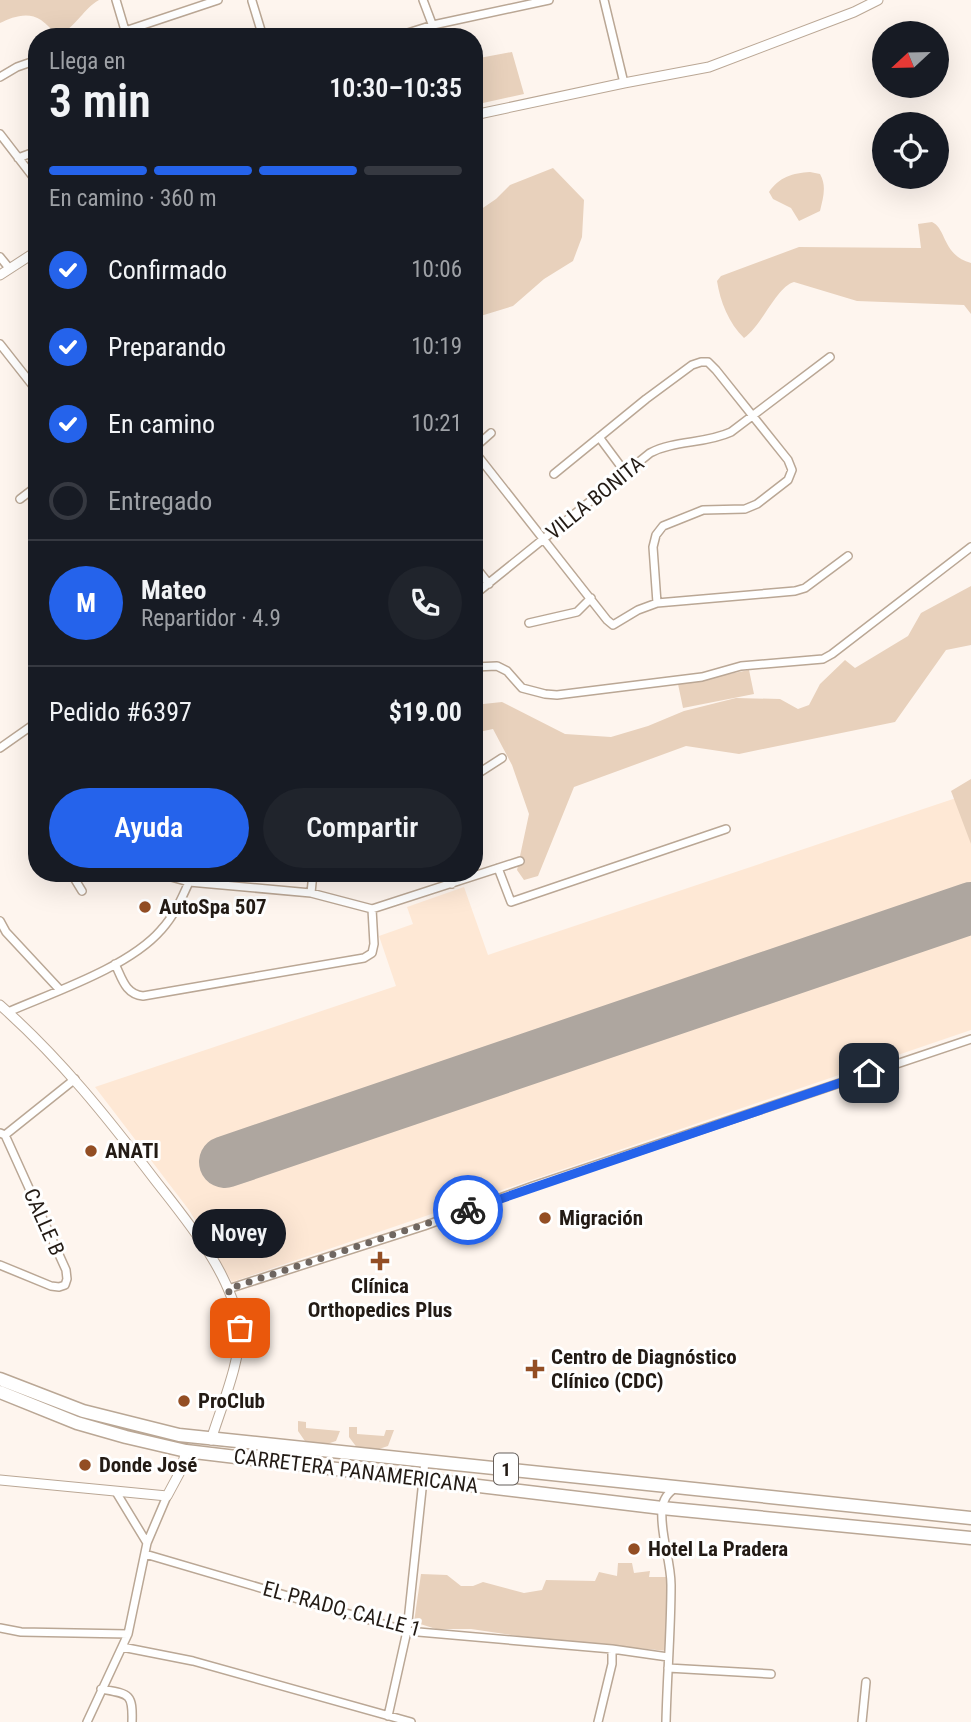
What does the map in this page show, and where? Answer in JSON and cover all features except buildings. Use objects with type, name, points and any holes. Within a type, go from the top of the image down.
[{"type":"highway","name":"CARRETERA PANAMERICANA","points":[[0,1379],[83,1410],[166,1433],[211,1440],[971,1518]]},
{"type":"highway","name":"CARRETERA PANAMERICANA","points":[[0,1392],[77,1423],[186,1451],[663,1508],[971,1538]]},
{"type":"highway","points":[[186,1451],[190,1444],[208,1446],[231,1441]]},
{"type":"highway","name":"1","points":[[295,1463],[308,1459],[405,1469],[416,1467],[425,1461]]},
{"type":"street","points":[[116,0],[124,28]]},
{"type":"street","points":[[142,28],[218,0]]},
{"type":"street","points":[[253,0],[261,28]]},
{"type":"street","points":[[423,0],[434,28]]},
{"type":"street","points":[[424,28],[549,0]]},
{"type":"street","points":[[604,0],[624,83]]},
{"type":"street","points":[[483,113],[709,67],[854,12],[878,0]]},
{"type":"street","points":[[0,77],[28,64]]},
{"type":"street","points":[[0,134],[28,171]]},
{"type":"street","points":[[18,158],[28,154]]},
{"type":"street","points":[[0,275],[28,256]]},
{"type":"street","points":[[0,257],[9,268]]},
{"type":"street","points":[[0,344],[28,380]]},
{"type":"street","name":"VILLA BONITA","points":[[483,588],[625,472],[662,447],[716,439],[731,432],[830,357]]},
{"type":"street","points":[[554,474],[655,392],[701,362],[708,362],[716,370],[788,460],[792,470],[789,480],[757,504],[745,509],[703,510],[663,526],[656,535],[653,547],[657,603]]},
{"type":"street","points":[[483,441],[491,433]]},
{"type":"street","points":[[599,437],[625,472]]},
{"type":"street","points":[[483,462],[613,625],[638,610],[657,603],[786,594],[805,588],[848,556]]},
{"type":"street","points":[[20,499],[28,493]]},
{"type":"street","points":[[483,667],[497,666],[507,671],[522,688],[557,695],[702,677],[741,666],[822,659],[971,547]]},
{"type":"street","points":[[483,576],[489,584]]},
{"type":"street","points":[[529,624],[577,612],[591,598]]},
{"type":"street","points":[[0,748],[28,729]]},
{"type":"street","points":[[483,770],[502,758]]},
{"type":"street","points":[[498,868],[511,902],[726,829]]},
{"type":"street","points":[[483,873],[520,861]]},
{"type":"street","points":[[76,882],[82,891]]},
{"type":"street","points":[[8,1012],[115,964],[144,947],[161,932],[174,914],[189,882],[311,893],[372,909],[458,882]]},
{"type":"street","points":[[311,893],[312,882]]},
{"type":"street","points":[[115,964],[127,989],[133,995],[143,996],[364,958],[372,953],[374,944],[372,909]]},
{"type":"street","points":[[0,921],[6,932],[60,990]]},
{"type":"street","points":[[0,1005],[75,1079],[192,1227],[228,1289],[240,1328],[239,1343],[211,1440]]},
{"type":"street","points":[[228,1289],[424,1226],[533,1186],[971,1039]]},
{"type":"street","points":[[2,1134],[75,1079]]},
{"type":"street","name":"CALLE B","points":[[0,1265],[55,1287],[65,1284],[67,1279],[66,1270],[2,1134]]},
{"type":"street","points":[[87,1722],[128,1634],[147,1543],[181,1470],[186,1451]]},
{"type":"street","points":[[181,1470],[202,1452]]},
{"type":"street","points":[[388,1716],[407,1631],[425,1461]]},
{"type":"street","points":[[0,1480],[167,1496]]},
{"type":"street","points":[[647,1484],[657,1494],[663,1508]]},
{"type":"street","points":[[666,1722],[671,1585],[667,1546],[662,1529],[666,1496],[677,1487]]},
{"type":"street","points":[[116,1492],[147,1543]]},
{"type":"street","name":"EL PRADO, CALLE 1","points":[[145,1554],[407,1631],[612,1649],[668,1657]]},
{"type":"street","points":[[0,1628],[21,1632],[128,1634]]},
{"type":"street","points":[[122,1647],[194,1661],[411,1722]]},
{"type":"street","points":[[598,1722],[612,1664],[612,1649]]},
{"type":"street","points":[[668,1668],[771,1674]]},
{"type":"street","points":[[863,1722],[866,1682]]},
{"type":"street","points":[[101,1689],[129,1697],[133,1703],[132,1722]]},
{"type":"shaded area","points":[[0,0],[99,0],[68,28],[51,28],[36,17],[25,15],[0,23]]},
{"type":"shaded area","points":[[512,52],[524,94],[483,103],[483,57]]},
{"type":"shaded area","points":[[553,168],[584,200],[582,237],[573,261],[544,279],[513,306],[483,315],[483,208],[510,185]]},
{"type":"shaded area","points":[[810,172],[820,174],[822,179],[824,188],[820,211],[799,221],[791,208],[773,199],[769,192],[787,177]]},
{"type":"shaded area","points":[[932,222],[937,225],[955,254],[971,263],[971,314],[964,305],[857,301],[794,282],[781,291],[757,325],[744,338],[726,312],[717,281],[721,276],[799,247],[921,248],[918,224]]},
{"type":"shaded area","points":[[971,586],[971,645],[946,650],[895,722],[739,754],[686,746],[574,787],[538,876],[524,880],[517,870],[529,814],[512,765],[493,729],[483,731],[483,704],[502,702],[565,734],[611,737],[684,711],[736,698],[780,699],[798,709],[809,705],[820,684],[845,660],[855,668],[908,636],[921,613]]},
{"type":"shaded area","points":[[749,670],[754,694],[683,708],[678,684]]},
{"type":"shaded area","points":[[971,779],[971,844],[951,791]]},
{"type":"shaded area","points":[[971,793],[971,1030],[232,1282],[189,1210],[95,1087],[396,986],[379,936],[413,924],[407,907],[464,887],[488,955]]},
{"type":"shaded area","points":[[298,1421],[306,1422],[306,1428],[340,1431],[336,1441],[324,1445],[307,1444],[298,1431]]},
{"type":"shaded area","points":[[349,1427],[357,1427],[357,1434],[384,1436],[386,1430],[394,1430],[388,1446],[376,1450],[358,1449],[349,1437]]},
{"type":"shaded area","points":[[618,1563],[632,1563],[634,1573],[650,1571],[649,1577],[669,1577],[667,1651],[471,1629],[436,1629],[414,1622],[421,1574],[447,1575],[461,1586],[473,1586],[483,1582],[524,1593],[542,1590],[546,1580],[595,1581],[599,1572],[617,1576]]},
{"type":"runway","points":[[225,1162],[971,908]]},
{"type":"way so far","points":[[240,1328],[228,1289],[468,1210]]},
{"type":"place","name":"AutoSpa 507","points":[[145,907]]},
{"type":"place","name":"ANATI","points":[[91,1151]]},
{"type":"place","name":"Migración","points":[[545,1218]]},
{"type":"place","name":"Clínica Orthopedics Plus","points":[[380,1261]]},
{"type":"place","name":"Novey","points":[[240,1328]]},
{"type":"place","name":"Centro de Diagnóstico Clínico (CDC)","points":[[535,1369]]},
{"type":"place","name":"ProClub","points":[[184,1401]]},
{"type":"place","name":"Donde José","points":[[85,1465]]},
{"type":"place","name":"Hotel La Pradera","points":[[634,1549]]},
{"type":"route","points":[[468,1210],[869,1073]]}]
